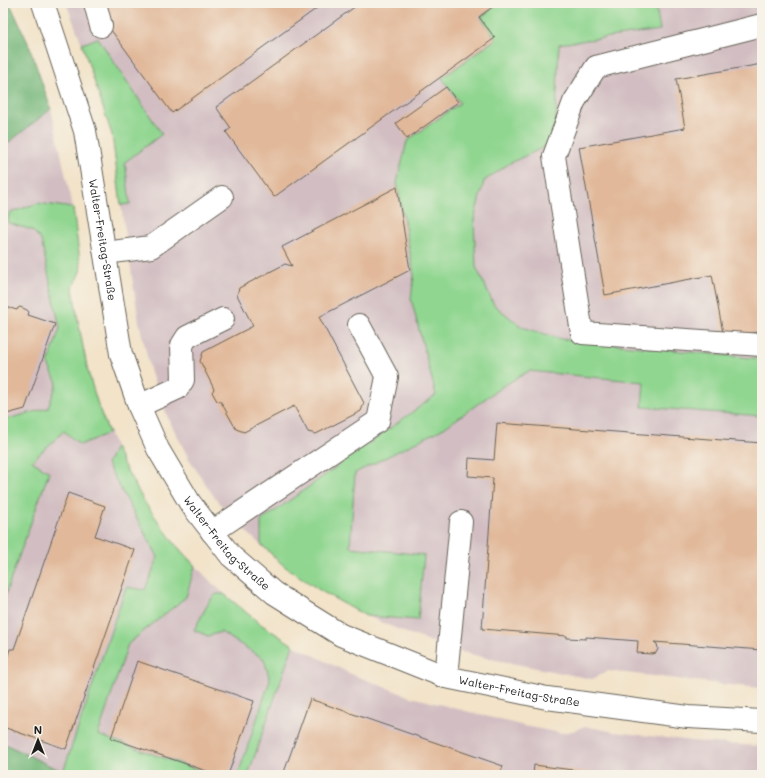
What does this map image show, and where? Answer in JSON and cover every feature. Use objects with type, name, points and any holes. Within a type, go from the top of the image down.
[{"type":"street","name":"Walter-Freitag-Straße","points":[[43,3],[85,131],[121,354],[139,406],[158,449],[190,503],[231,556],[274,593],[342,635],[446,677],[547,698],[688,717],[762,721]]},
{"type":"street","points":[[95,3],[101,26]]},
{"type":"street","points":[[762,25],[596,67],[574,102],[554,156],[582,333],[762,345]]},
{"type":"street","points":[[105,253],[151,247],[222,198]]},
{"type":"street","points":[[139,406],[178,388],[183,380],[182,345],[187,337],[223,319]]},
{"type":"street","points":[[212,532],[378,421],[387,377],[359,325]]},
{"type":"street","points":[[446,677],[461,522]]},
{"type":"shaded area","points":[[66,3],[762,3],[762,688],[608,671],[592,679],[457,651],[366,616],[321,591],[284,566],[242,528],[213,495],[189,459],[168,418],[151,373],[139,322],[112,135],[82,44]]},
{"type":"shaded area","points":[[51,109],[73,208],[81,269],[73,288],[88,372],[99,408],[121,460],[145,503],[175,544],[213,584],[259,623],[293,645],[351,674],[408,696],[524,726],[561,733],[573,731],[585,726],[614,732],[711,743],[762,746],[762,775],[67,775],[3,743],[3,147]]},
{"type":"green space","points":[[3,3],[9,3],[29,45],[51,109],[3,147]]},
{"type":"green space","points":[[500,3],[679,3],[656,7],[660,30],[559,44],[555,142],[510,163],[484,181],[474,220],[476,267],[494,305],[522,327],[561,339],[762,359],[762,416],[642,407],[644,382],[529,371],[503,386],[444,428],[355,473],[350,547],[424,555],[418,620],[366,616],[321,591],[284,566],[261,544],[261,521],[436,395],[411,299],[414,275],[397,183],[407,141],[460,103],[442,78],[496,39],[481,17]]},
{"type":"green space","points":[[98,38],[162,134],[125,162],[130,204],[121,205],[112,135],[82,44]]},
{"type":"green space","points":[[38,203],[73,208],[81,269],[73,288],[78,321],[88,372],[99,408],[109,433],[80,445],[64,431],[32,461],[49,472],[3,601],[3,420],[48,408],[57,383],[48,364],[60,328],[41,240],[32,230],[8,223],[9,213]]},
{"type":"green space","points":[[115,447],[145,503],[175,544],[195,566],[186,597],[128,644],[98,735],[213,775],[67,775],[63,772],[126,587],[145,590],[158,557],[107,464]]},
{"type":"green space","points":[[216,594],[224,594],[259,623],[293,645],[248,775],[238,775],[270,680],[264,659],[221,632],[208,636],[194,630],[210,600]]},
{"type":"green space","points":[[3,743],[63,772],[67,775],[3,775]]},
{"type":"building","points":[[103,3],[324,3],[172,113],[111,30]]},
{"type":"building","points":[[360,3],[498,3],[479,17],[495,38],[274,197],[226,132],[231,128],[216,107]]},
{"type":"building","points":[[762,64],[762,331],[724,338],[712,275],[605,295],[579,147],[685,128],[676,79]]},
{"type":"building","points":[[446,87],[458,102],[407,139],[396,123]]},
{"type":"building","points":[[397,187],[410,270],[319,317],[364,403],[361,411],[316,434],[308,432],[294,406],[244,432],[236,429],[221,402],[217,401],[212,392],[214,389],[200,361],[203,352],[253,326],[237,295],[239,288],[285,264],[292,266],[282,247]]},
{"type":"building","points":[[3,306],[17,310],[20,307],[29,312],[28,315],[55,324],[25,409],[3,415]]},
{"type":"building","points":[[497,423],[762,443],[762,650],[654,642],[657,644],[658,649],[656,653],[637,653],[638,641],[586,637],[586,639],[567,638],[567,636],[482,629],[493,478],[468,476],[469,458],[494,460]]},
{"type":"building","points":[[68,493],[105,506],[95,536],[135,550],[66,749],[3,727],[3,661],[6,662],[10,649],[14,649]]},
{"type":"building","points":[[137,661],[254,701],[228,775],[218,775],[111,738]]},
{"type":"building","points":[[310,699],[503,766],[500,775],[283,775]]},
{"type":"building","points":[[534,765],[604,774],[604,775],[533,775]]}]
